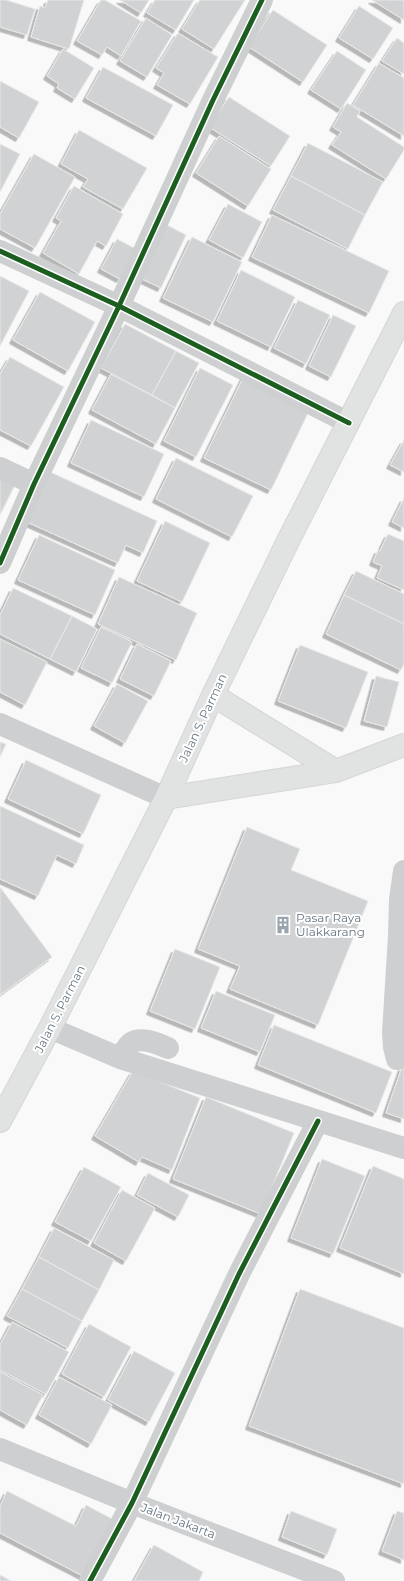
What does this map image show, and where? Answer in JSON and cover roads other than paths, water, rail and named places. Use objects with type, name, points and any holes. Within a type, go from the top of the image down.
[{"type":"main road","name":"Jalan S. Parman","points":[[0,1122],[50,1028],[166,798],[288,541],[404,313]]},
{"type":"main road","points":[[214,695],[336,771]]},
{"type":"main road","points":[[166,798],[336,771],[404,745]]},
{"type":"street","points":[[0,563],[34,484],[119,306],[213,100],[262,0]]},
{"type":"street","points":[[0,251],[119,306],[349,423]]},
{"type":"street","points":[[0,468],[34,484]]},
{"type":"street","points":[[0,724],[166,798]]},
{"type":"street","points":[[397,1059],[394,1047],[393,1026],[400,899],[404,871]]},
{"type":"street","points":[[50,1028],[120,1058],[404,1148]]},
{"type":"street","points":[[120,1058],[130,1044],[135,1042],[147,1041],[168,1048]]},
{"type":"street","points":[[90,1581],[132,1503],[239,1274],[318,1122]]},
{"type":"street","name":"Jalan Jakarta","points":[[0,1449],[132,1503],[332,1581]]},
{"type":"place","name":"Pasar Raya Ulakkarang","points":[[283,925]]}]
